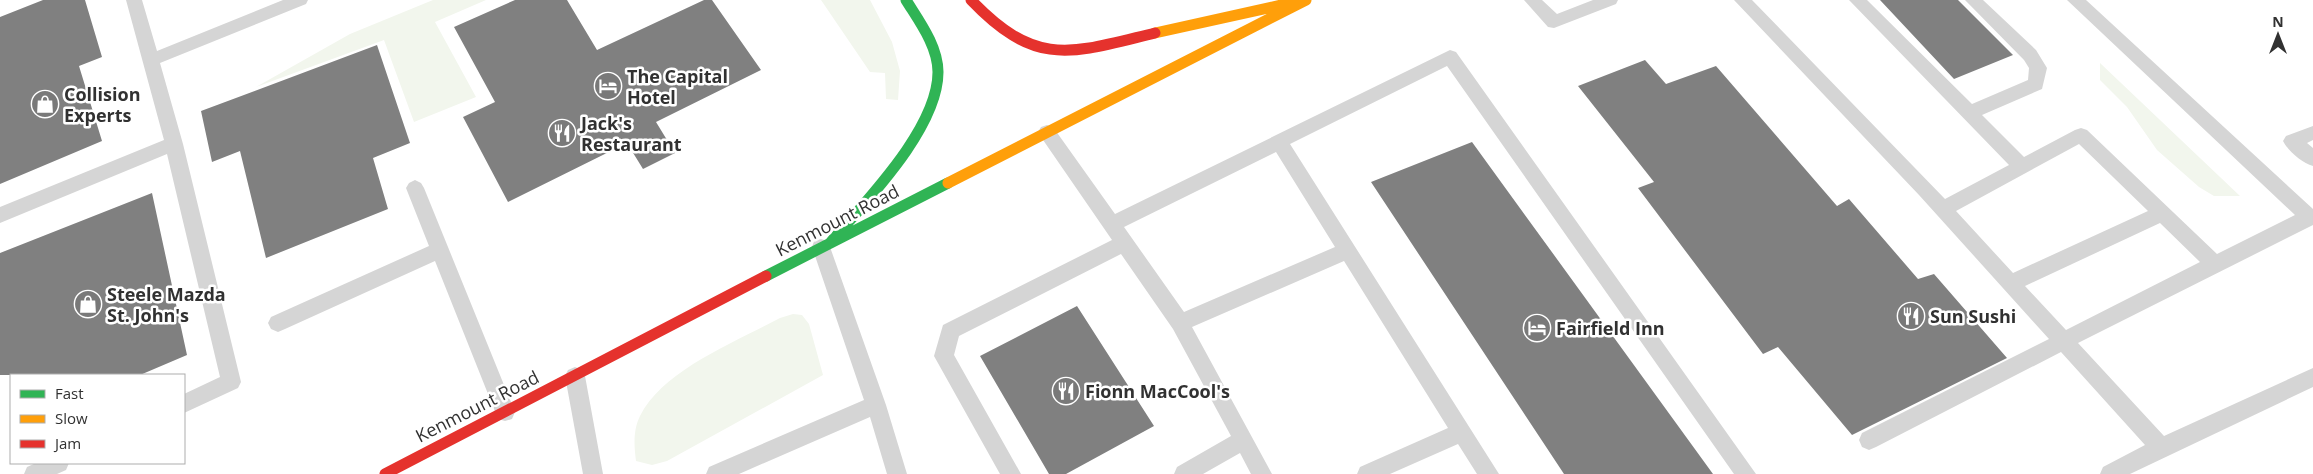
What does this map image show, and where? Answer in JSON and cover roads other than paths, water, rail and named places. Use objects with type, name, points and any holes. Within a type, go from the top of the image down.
[{"type":"main road","points":[[825,245],[910,143],[930,114],[938,84],[934,52],[906,0]]},
{"type":"main road","points":[[971,0],[992,23],[1020,40],[1037,46],[1074,51],[1305,0]]},
{"type":"main road","name":"Kenmount Road","points":[[385,474],[825,245],[1305,0]]},
{"type":"lane","points":[[135,0],[174,144],[231,382],[185,404]]},
{"type":"lane","points":[[151,60],[300,0]]},
{"type":"lane","points":[[1532,0],[1554,22],[1610,0]]},
{"type":"lane","points":[[1742,0],[1942,208],[2065,340],[2161,447],[2110,474]]},
{"type":"lane","points":[[1856,0],[2022,166]]},
{"type":"lane","points":[[1969,112],[2036,84],[2038,68],[2030,55],[1973,0]]},
{"type":"lane","points":[[1870,440],[2224,259],[2311,217],[2076,0]]},
{"type":"lane","points":[[1111,225],[1450,57],[1746,474]]},
{"type":"lane","points":[[1047,132],[1180,323],[1262,474]]},
{"type":"lane","points":[[2313,133],[2292,141],[2313,159]]},
{"type":"lane","points":[[1942,208],[2081,135],[2215,264],[2224,259]]},
{"type":"lane","points":[[1279,142],[1489,474]]},
{"type":"lane","points":[[0,215],[174,144]]},
{"type":"lane","points":[[415,188],[505,412]]},
{"type":"lane","points":[[2011,282],[2162,213]]},
{"type":"lane","points":[[1011,474],[944,356],[950,331],[1124,243]]},
{"type":"lane","points":[[825,245],[897,474]]},
{"type":"lane","points":[[278,323],[439,250]]},
{"type":"lane","points":[[1180,323],[1348,250]]},
{"type":"lane","points":[[575,376],[593,474]]},
{"type":"lane","points":[[2152,452],[2313,377]]},
{"type":"lane","points":[[716,474],[876,405]]},
{"type":"lane","points":[[1367,474],[1462,432]]},
{"type":"lane","points":[[1184,474],[1243,440]]},
{"type":"lane","points":[[34,474],[57,464]]},
{"type":"place","name":"The Capital Hotel","points":[[608,86]]},
{"type":"place","name":"Collision Experts","points":[[45,104]]},
{"type":"place","name":"Jack's Restaurant","points":[[562,133]]},
{"type":"place","name":"Steele Mazda St. John's","points":[[88,304]]},
{"type":"place","name":"Sun Sushi","points":[[1911,316]]},
{"type":"place","name":"Fairfield Inn","points":[[1537,328]]},
{"type":"place","name":"Fionn MacCool's","points":[[1066,391]]}]
